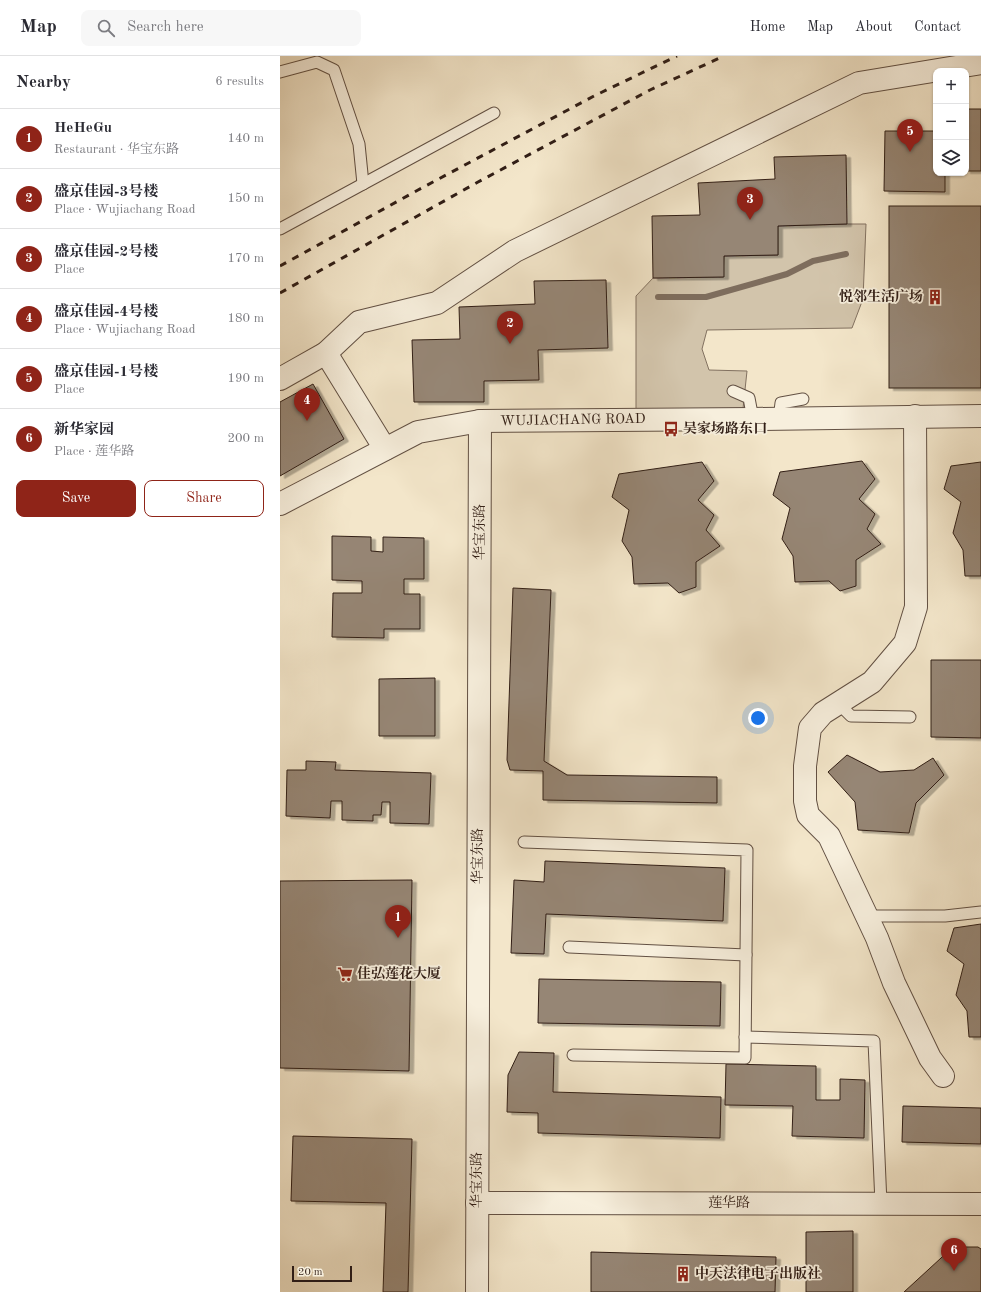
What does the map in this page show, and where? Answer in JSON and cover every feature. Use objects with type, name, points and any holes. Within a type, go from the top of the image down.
[{"type":"street","points":[[280,379],[326,353],[359,322],[437,303],[515,251],[859,83],[981,63]]},
{"type":"street","points":[[326,353],[385,449]]},
{"type":"street","points":[[915,416],[916,607],[904,643],[872,682],[823,712],[810,728],[805,766],[806,801],[808,815],[829,836],[867,916],[907,1010],[930,1058],[943,1076]]},
{"type":"street","name":"WUJIACHANG ROAD","points":[[280,504],[418,432],[480,421],[981,416]]},
{"type":"street","name":"华宝东路","points":[[477,1292],[480,421]]},
{"type":"street","name":"莲华路","points":[[477,1203],[981,1204]]},
{"type":"lane","points":[[280,72],[317,62],[334,70],[359,144],[363,184]]},
{"type":"lane","points":[[280,229],[494,113]]},
{"type":"lane","points":[[733,391],[749,398],[753,419]]},
{"type":"lane","points":[[779,419],[781,403],[803,399]]},
{"type":"lane","points":[[838,704],[851,716],[910,717]]},
{"type":"lane","points":[[524,842],[747,850],[745,1058],[573,1055]]},
{"type":"lane","points":[[867,916],[945,916],[981,912]]},
{"type":"lane","points":[[568,947],[746,955]]},
{"type":"lane","points":[[745,1037],[874,1042],[881,1204]]},
{"type":"shaded area","points":[[866,224],[863,299],[852,328],[707,330],[702,349],[709,370],[747,371],[742,418],[636,419],[636,296],[653,278],[723,277],[724,256],[778,255],[778,226]]},
{"type":"building","points":[[969,109],[981,109],[981,171],[969,171]]},
{"type":"building","points":[[885,131],[933,131],[933,176],[945,176],[945,192],[884,191]]},
{"type":"building","points":[[846,155],[847,224],[778,226],[778,255],[724,256],[724,277],[653,278],[652,216],[700,215],[698,183],[775,179],[774,157]]},
{"type":"building","name":"悦邻生活广场","points":[[889,206],[981,206],[981,388],[889,388]]},
{"type":"building","points":[[606,280],[608,348],[538,350],[539,380],[484,381],[484,402],[414,402],[412,340],[460,339],[459,307],[535,304],[534,281]]},
{"type":"building","points":[[313,384],[344,439],[280,476],[280,402]]},
{"type":"building","points":[[862,461],[875,479],[859,499],[875,514],[867,529],[881,544],[856,560],[856,586],[840,591],[829,581],[795,582],[793,556],[782,539],[790,508],[773,495],[780,472]]},
{"type":"building","points":[[702,462],[714,481],[698,500],[714,515],[706,530],[720,546],[696,562],[696,587],[679,593],[668,583],[634,584],[632,557],[622,541],[629,510],[612,497],[619,474]]},
{"type":"building","points":[[981,462],[981,576],[965,576],[963,550],[953,533],[961,502],[944,489],[951,466]]},
{"type":"building","points":[[332,536],[371,537],[371,551],[383,552],[383,537],[424,538],[424,579],[404,579],[404,594],[420,594],[420,629],[384,629],[384,638],[332,637],[333,593],[362,593],[362,581],[332,580]]},
{"type":"building","points":[[513,588],[551,590],[544,761],[567,775],[717,777],[717,803],[543,800],[543,771],[510,770],[507,760]]},
{"type":"building","points":[[931,660],[981,660],[981,738],[931,737]]},
{"type":"building","points":[[435,678],[435,736],[379,736],[379,679]]},
{"type":"building","points":[[847,755],[880,772],[914,770],[933,758],[944,775],[916,803],[909,833],[858,830],[855,802],[828,772]]},
{"type":"building","points":[[306,761],[336,762],[335,770],[431,773],[429,824],[390,823],[390,802],[382,802],[381,815],[373,815],[373,821],[342,820],[342,801],[331,801],[330,818],[286,816],[287,770],[306,770]]},
{"type":"building","points":[[545,861],[725,868],[723,921],[546,914],[544,954],[511,953],[514,880],[544,882]]},
{"type":"building","name":"佳弘莲花大厦","points":[[412,880],[409,1071],[280,1068],[280,881]]},
{"type":"building","points":[[981,924],[981,1037],[969,1037],[967,1011],[956,995],[964,964],[947,951],[954,928]]},
{"type":"building","points":[[539,979],[721,982],[720,1026],[538,1023]]},
{"type":"building","points":[[519,1052],[554,1053],[553,1092],[721,1097],[720,1138],[538,1133],[538,1113],[507,1112],[508,1075]]},
{"type":"building","points":[[726,1064],[816,1066],[816,1100],[840,1100],[840,1079],[865,1080],[864,1138],[792,1136],[793,1106],[725,1105]]},
{"type":"building","points":[[903,1106],[981,1108],[981,1144],[902,1142]]},
{"type":"building","points":[[293,1136],[412,1139],[408,1292],[383,1292],[386,1203],[291,1201]]},
{"type":"building","points":[[853,1231],[853,1292],[806,1292],[806,1232]]},
{"type":"building","points":[[953,1247],[978,1247],[981,1249],[981,1292],[904,1292]]},
{"type":"building","name":"中天法律电子出版社","points":[[591,1252],[776,1257],[775,1292],[591,1292]]},
{"type":"waterway","points":[[658,297],[706,297],[787,274],[813,261],[846,254]]},
{"type":"railway","points":[[280,266],[594,96],[677,56]]},
{"type":"railway","points":[[280,293],[478,182],[650,90],[724,56]]},
{"type":"place","name":"盛京佳园-1号楼","points":[[910,152]]},
{"type":"place","name":"盛京佳园-2号楼","points":[[750,220]]},
{"type":"place","name":"悦邻生活广场","points":[[935,297]]},
{"type":"place","name":"盛京佳园-3号楼","points":[[510,344]]},
{"type":"place","name":"盛京佳园-4号楼","points":[[307,421]]},
{"type":"place","name":"吴家场路东口","points":[[671,429]]},
{"type":"place","name":"HeHeGu","points":[[398,938]]},
{"type":"place","name":"佳弘莲花大厦","points":[[345,974]]},
{"type":"place","name":"新华家园","points":[[954,1271]]},
{"type":"place","name":"中天法律电子出版社","points":[[683,1274]]}]
